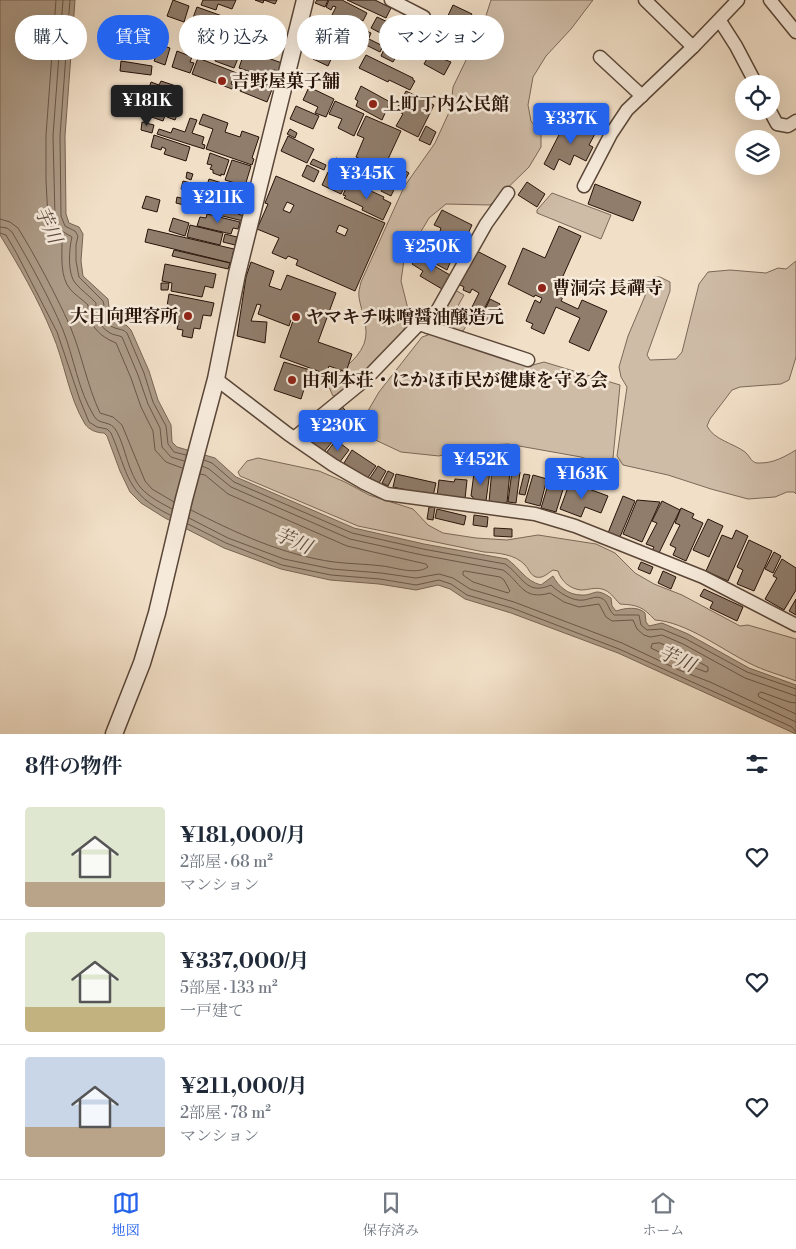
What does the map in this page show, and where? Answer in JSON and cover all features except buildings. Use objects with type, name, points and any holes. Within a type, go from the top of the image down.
[{"type":"street","points":[[114,734],[142,663],[156,613],[216,379],[237,274],[305,0]]},
{"type":"street","points":[[391,0],[420,15]]},
{"type":"street","points":[[645,0],[693,47]]},
{"type":"street","points":[[584,186],[611,134],[627,110],[720,21],[738,0]]},
{"type":"street","points":[[770,0],[796,32]]},
{"type":"street","points":[[720,21],[751,75]]},
{"type":"street","points":[[600,57],[642,96]]},
{"type":"street","points":[[775,120],[777,124],[788,126],[796,121]]},
{"type":"street","points":[[428,327],[486,224],[508,194]]},
{"type":"street","points":[[294,438],[365,380],[419,324],[528,360]]},
{"type":"street","points":[[216,379],[333,465],[388,494],[536,514],[575,526],[703,577],[796,625]]},
{"type":"shaded area","points":[[491,0],[593,0],[571,29],[546,56],[533,77],[528,105],[531,121],[541,134],[541,147],[529,167],[490,205],[446,204],[429,218],[404,260],[401,281],[410,317],[400,337],[340,394],[333,396],[328,385],[357,356],[366,338],[366,326],[359,295],[361,282],[404,187],[435,143],[451,108],[453,87],[466,60],[504,60],[504,15],[486,15]]},
{"type":"shaded area","points":[[552,193],[611,215],[601,239],[537,213],[537,210]]},
{"type":"shaded area","points":[[796,261],[796,357],[789,380],[781,384],[740,387],[732,390],[710,419],[707,426],[714,435],[745,452],[751,460],[757,463],[774,461],[796,450],[796,494],[794,492],[787,492],[775,497],[748,499],[668,475],[623,465],[617,456],[627,387],[621,377],[619,367],[628,336],[653,277],[660,277],[670,282],[670,291],[647,355],[650,360],[676,359],[682,352],[699,284],[708,272],[730,270],[766,273],[778,268],[786,269]]},
{"type":"shaded area","points":[[455,290],[464,295],[453,315],[468,323],[463,331],[450,330],[438,324]]},
{"type":"shaded area","points":[[434,333],[533,365],[544,362],[620,385],[613,458],[602,464],[581,457],[508,444],[472,446],[439,456],[401,452],[369,437],[362,421],[379,392],[422,337]]},
{"type":"shaded area","points":[[258,458],[319,471],[369,495],[413,509],[428,525],[443,533],[507,540],[538,535],[596,544],[615,553],[635,573],[654,584],[682,595],[740,626],[748,625],[796,639],[796,681],[755,666],[691,631],[667,622],[655,620],[640,608],[620,604],[605,590],[573,588],[564,581],[558,571],[553,570],[543,576],[536,577],[532,575],[521,561],[506,555],[358,526],[240,476],[238,472],[247,461]]},
{"type":"water","name":"芋川","points":[[0,0],[75,0],[74,15],[15,15],[15,60],[71,60],[65,136],[66,214],[69,223],[79,227],[83,234],[81,261],[83,276],[108,299],[109,307],[106,311],[110,319],[116,323],[126,325],[131,330],[149,371],[158,400],[171,425],[172,442],[177,447],[215,458],[236,477],[354,528],[424,544],[507,559],[535,583],[541,585],[553,576],[568,592],[576,595],[598,592],[605,594],[611,598],[612,606],[616,611],[631,608],[639,609],[645,613],[646,622],[649,626],[662,623],[688,634],[749,668],[796,685],[796,734],[618,653],[511,613],[465,599],[450,589],[438,585],[416,590],[379,584],[330,580],[281,569],[224,548],[165,518],[141,503],[130,492],[107,436],[104,433],[96,432],[89,428],[79,413],[47,320],[0,235]]},
{"type":"place","name":"吉野屋菓子舗","points":[[222,81]]},
{"type":"place","name":"上町丁内公民館","points":[[373,104]]},
{"type":"place","name":"曹洞宗 長禪寺","points":[[542,288]]},
{"type":"place","name":"大日向理容所","points":[[188,316]]},
{"type":"place","name":"ヤマキチ味噌醤油醸造元","points":[[296,317]]},
{"type":"place","name":"由利本荘・にかほ市民が健康を守る会","points":[[292,380]]}]
